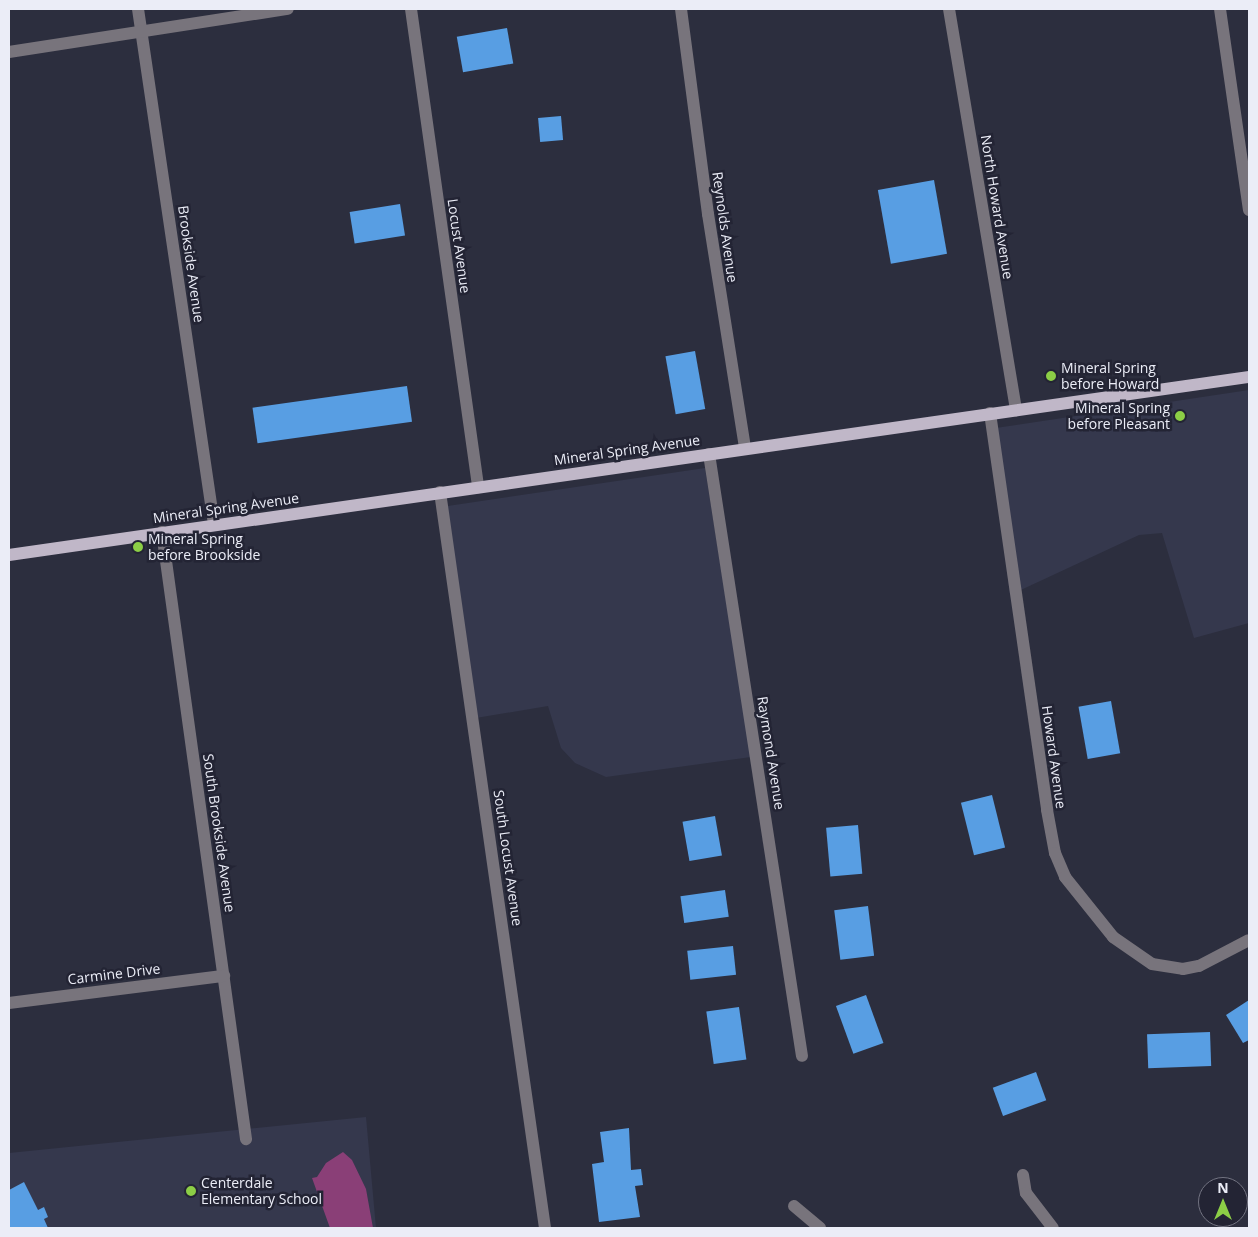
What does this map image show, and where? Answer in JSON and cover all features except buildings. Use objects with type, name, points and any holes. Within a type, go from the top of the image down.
[{"type":"main road","name":"Mineral Spring Avenue","points":[[9,555],[214,524],[1249,377]]},
{"type":"street","name":"Brookside Avenue","points":[[138,9],[214,524]]},
{"type":"street","points":[[9,52],[288,9]]},
{"type":"street","name":"Locust Avenue","points":[[411,9],[478,487]]},
{"type":"street","name":"Reynolds Avenue","points":[[682,9],[708,214],[745,448]]},
{"type":"street","name":"North Howard Avenue","points":[[949,9],[1016,410]]},
{"type":"street","points":[[1220,9],[1249,210]]},
{"type":"street","name":"Howard Avenue","points":[[990,413],[1047,810],[1054,853],[1064,877],[1112,937],[1152,964],[1183,970],[1199,966],[1249,940]]},
{"type":"street","name":"Raymond Avenue","points":[[709,454],[802,1056]]},
{"type":"street","name":"South Locust Avenue","points":[[440,492],[545,1228]]},
{"type":"street","name":"South Brookside Avenue","points":[[162,532],[246,1138]]},
{"type":"street","name":"Carmine Drive","points":[[9,1003],[224,976]]},
{"type":"street","points":[[1023,1175],[1026,1193],[1053,1228]]},
{"type":"street","points":[[794,1206],[820,1228]]},
{"type":"shaded area","points":[[1249,390],[1249,623],[1194,638],[1162,533],[1139,535],[1010,595],[989,429]]},
{"type":"shaded area","points":[[705,468],[751,757],[606,777],[575,763],[561,748],[548,706],[470,719],[441,507]]},
{"type":"shaded area","name":"Centerdale Elementary School","points":[[366,1117],[376,1228],[9,1228],[9,1153]]},
{"type":"shaded area","points":[[343,1152],[352,1160],[366,1189],[373,1228],[330,1228],[312,1178],[317,1177],[326,1163]]},
{"type":"place","name":"Mineral Spring before Howard","points":[[1051,376]]},
{"type":"place","name":"Mineral Spring before Pleasant","points":[[1180,416]]},
{"type":"place","name":"Mineral Spring before Brookside","points":[[138,547]]},
{"type":"place","name":"Centerdale Elementary School","points":[[191,1191]]}]
